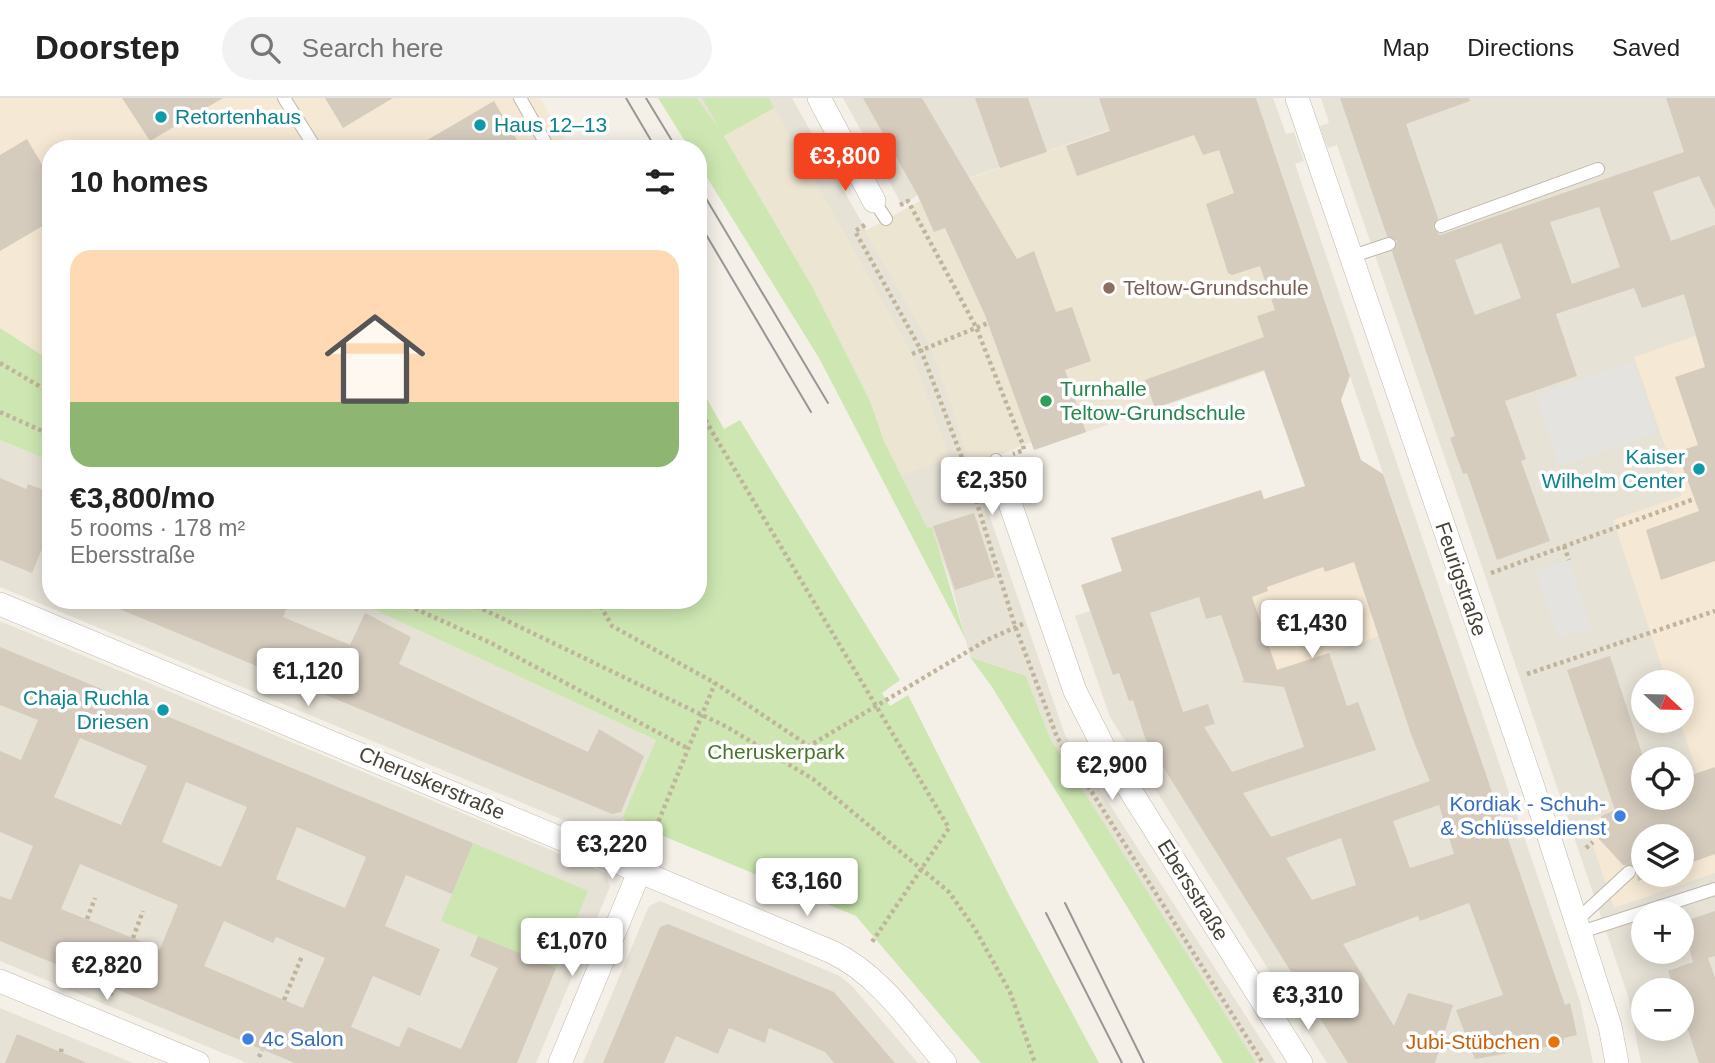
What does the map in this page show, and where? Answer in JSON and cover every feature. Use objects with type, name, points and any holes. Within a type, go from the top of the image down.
[{"type":"street","points":[[819,98],[880,210]]},
{"type":"street","name":"Feurigstraße","points":[[1297,98],[1533,787],[1609,1026],[1616,1063]]},
{"type":"street","name":"Ebersstraße","points":[[999,470],[1075,691],[1087,715],[1105,750],[1301,1063]]},
{"type":"street","name":"Cheruskerstraße","points":[[0,604],[640,870],[856,964],[894,1002],[945,1063]]},
{"type":"street","points":[[560,1063],[640,870]]},
{"type":"street","points":[[0,981],[198,1063]]},
{"type":"lane","points":[[284,98],[310,140]]},
{"type":"lane","points":[[520,98],[545,140]]},
{"type":"lane","points":[[1441,226],[1598,169]]},
{"type":"lane","points":[[1350,257],[1389,243]]},
{"type":"lane","points":[[1578,927],[1629,872]]},
{"type":"lane","points":[[1578,927],[1715,889]]},
{"type":"path","points":[[908,201],[976,327],[1023,445]]},
{"type":"path","points":[[855,231],[921,350],[967,471],[1015,626],[1057,737],[1263,1063]]},
{"type":"path","points":[[912,354],[988,323]]},
{"type":"path","points":[[0,363],[42,388]]},
{"type":"path","points":[[0,412],[42,431]]},
{"type":"path","points":[[707,423],[949,828],[872,942]]},
{"type":"path","points":[[1491,573],[1694,499]]},
{"type":"path","points":[[1564,546],[1569,560]]},
{"type":"path","points":[[416,609],[491,643],[687,748]]},
{"type":"path","points":[[483,609],[703,715],[813,779],[922,868],[949,892],[975,929],[1010,992],[1035,1063]]},
{"type":"path","points":[[602,609],[612,626],[715,683],[809,746],[875,704],[1015,626]]},
{"type":"path","points":[[1527,674],[1715,611]]},
{"type":"path","points":[[640,870],[715,683]]},
{"type":"path","points":[[1586,848],[1593,842]]},
{"type":"path","points":[[87,919],[95,898]]},
{"type":"path","points":[[133,938],[143,911]]},
{"type":"path","points":[[284,1000],[302,956]]},
{"type":"path","points":[[63,976],[66,968]]},
{"type":"path","points":[[110,995],[114,988]]},
{"type":"path","points":[[260,1057],[262,1050]]},
{"type":"shaded area","points":[[0,98],[540,98],[565,140],[42,140],[42,355],[0,328]]},
{"type":"shaded area","points":[[697,98],[792,98],[931,346],[1065,735],[1276,1063],[1256,1063],[1248,1052],[1050,738],[1026,676],[970,657],[953,590],[931,528],[927,529],[884,441],[870,401],[814,290],[724,136]]},
{"type":"shaded area","points":[[769,98],[912,354],[950,458],[902,475],[884,441],[870,401],[814,290],[724,136]]},
{"type":"shaded area","points":[[843,98],[1203,98],[918,195],[902,205]]},
{"type":"shaded area","name":"Teltow-Grundschule","points":[[1203,98],[1256,98],[1340,346],[1034,450],[1031,442],[971,467],[931,346],[865,231],[920,201],[918,196]]},
{"type":"shaded area","points":[[1256,98],[1273,98],[1286,134],[1294,132],[1304,161],[1295,164],[1580,1001],[1593,1063],[1327,1063],[1110,717],[1075,616],[1394,506]]},
{"type":"shaded area","points":[[1321,98],[1715,98],[1715,1063],[1641,1063],[1637,1041],[1694,1041],[1694,978],[1631,978],[1631,1011],[1628,996],[1337,145],[1328,148],[1320,126],[1329,123]]},
{"type":"shaded area","points":[[1715,329],[1715,873],[1694,880],[1694,824],[1631,824],[1631,887],[1675,887],[1614,908],[1585,822],[1631,808],[1694,810],[1694,776],[1697,773],[1694,747],[1688,747],[1684,733],[1694,733],[1694,670],[1663,670],[1613,520],[1682,496],[1634,357]]},
{"type":"shaded area","points":[[1633,362],[1657,433],[1559,466],[1536,395]]},
{"type":"shaded area","points":[[0,440],[42,457],[42,604],[0,587]]},
{"type":"shaded area","points":[[1395,506],[1432,618],[1244,682],[1205,570]]},
{"type":"shaded area","points":[[1569,560],[1591,628],[1558,638],[1536,571]]},
{"type":"shaded area","points":[[53,609],[372,609],[656,740],[610,847],[607,838]]},
{"type":"shaded area","points":[[0,621],[606,873],[610,887],[536,1063],[247,1063],[0,961]]},
{"type":"shaded area","points":[[660,901],[840,976],[853,987],[918,1063],[583,1063],[649,906]]},
{"type":"shaded area","points":[[0,1008],[133,1063],[0,1063]]},
{"type":"green space","points":[[658,98],[697,98],[719,128],[702,98],[769,98],[774,108],[724,136],[814,290],[870,401],[884,441],[927,528],[932,527],[966,640],[819,358],[707,178],[707,140],[684,140]]},
{"type":"green space","points":[[0,328],[42,355],[42,457],[0,440]]},
{"type":"green space","name":"Cheruskerpark","points":[[707,399],[724,429],[740,420],[900,680],[882,693],[890,706],[908,695],[1010,897],[1099,1063],[981,1063],[856,916],[622,819],[656,740],[372,609],[707,609]]},
{"type":"green space","points":[[970,657],[1026,676],[1050,738],[1256,1063],[1223,1063],[992,687]]},
{"type":"green space","points":[[473,843],[588,891],[556,968],[441,921]]},
{"type":"building","name":"Retortenhaus","points":[[122,98],[223,98],[152,140]]},
{"type":"building","points":[[325,98],[393,98],[343,128]]},
{"type":"building","points":[[863,98],[922,98],[1017,259],[1034,251],[1056,312],[1072,307],[1091,361],[1065,370],[1086,432],[1034,450],[985,315],[945,228],[934,232],[918,196]]},
{"type":"building","points":[[975,98],[1028,98],[1047,152],[1000,168]]},
{"type":"building","points":[[1099,98],[1256,98],[1350,376],[1341,400],[1361,460],[1383,474],[1565,1005],[1570,1003],[1577,1035],[1564,1038],[1563,1044],[1475,1059],[1456,1010],[1503,995],[1469,903],[1420,921],[1418,916],[1343,944],[1394,1026],[1408,993],[1453,1005],[1435,1063],[1348,1063],[1145,738],[1133,700],[1129,701],[1119,673],[1113,675],[1081,585],[1122,571],[1111,538],[1261,490],[1264,499],[1305,486],[1264,370],[1155,408],[1145,380],[1264,337],[1257,316],[1275,310],[1260,266],[1232,275],[1228,273],[1206,204],[1234,193],[1219,150],[1203,155],[1194,135],[1077,176],[1066,146],[1110,131]],"holes":[[[1354,562],[1412,737],[1430,781],[1271,837],[1243,793],[1376,750],[1358,702],[1347,706],[1329,653],[1265,674],[1277,670],[1252,597],[1268,591],[1267,587],[1323,567],[1325,572]],[[1199,597],[1206,619],[1221,615],[1244,681],[1241,682],[1284,687],[1304,747],[1232,772],[1204,727],[1215,724],[1208,704],[1183,712],[1150,613]],[[1439,805],[1454,854],[1410,868],[1393,821]],[[1341,838],[1356,885],[1312,900],[1286,858]]]},
{"type":"building","points":[[1340,98],[1469,98],[1470,101],[1406,124],[1438,218],[1433,228],[1440,235],[1684,152],[1666,98],[1715,98],[1715,210],[1699,176],[1653,192],[1671,241],[1715,225],[1715,561],[1661,580],[1646,530],[1699,511],[1677,452],[1698,445],[1675,377],[1705,367],[1684,294],[1642,308],[1634,288],[1556,314],[1577,376],[1505,401],[1526,459],[1521,461],[1550,541],[1497,560],[1467,473],[1463,474],[1450,438],[1455,436],[1392,252],[1397,241],[1387,236]],"holes":[[[1599,207],[1620,267],[1572,284],[1550,222]],[[1501,243],[1521,298],[1475,315],[1455,260]]]},
{"type":"building","name":"Haus 12–13","points":[[494,101],[517,140],[427,140]]},
{"type":"building","points":[[27,139],[42,165],[42,226],[0,251],[0,155]]},
{"type":"building","points":[[0,478],[26,489],[28,484],[42,489],[42,551],[32,573],[0,560]]},
{"type":"building","points":[[974,513],[995,577],[955,590],[933,526]]},
{"type":"building","points":[[120,609],[286,609],[283,617],[350,645],[365,613],[411,637],[399,664],[588,752],[599,729],[644,756],[621,812],[612,814]]},
{"type":"building","points":[[0,647],[473,843],[452,894],[406,875],[385,926],[440,949],[420,996],[373,976],[351,1027],[399,1047],[408,1027],[461,1049],[498,968],[470,956],[478,936],[556,968],[517,1063],[295,1063],[0,941],[0,896],[11,900],[33,846],[0,832],[0,751],[21,760],[38,720],[0,705]],"holes":[[[80,738],[147,766],[121,825],[54,797]],[[186,782],[247,807],[221,867],[162,842]],[[297,827],[366,857],[345,908],[276,879]],[[80,864],[178,905],[160,949],[61,909]],[[224,921],[273,943],[276,937],[325,958],[303,1008],[204,966]]]},
{"type":"building","points":[[1610,656],[1631,720],[1631,733],[1635,733],[1640,747],[1631,747],[1631,810],[1694,810],[1694,774],[1715,767],[1715,854],[1694,862],[1694,824],[1631,824],[1631,866],[1623,865],[1599,839],[1601,816],[1615,810],[1567,670]]},
{"type":"building","points":[[1715,911],[1715,956],[1708,958],[1715,978],[1715,1063],[1699,1063],[1692,1041],[1694,1041],[1694,978],[1671,978],[1668,971],[1694,964],[1694,918]]},
{"type":"building","points":[[668,924],[834,992],[895,1063],[834,1063],[825,1052],[769,1028],[765,1043],[729,1028],[718,1054],[676,1036],[664,1063],[603,1063],[660,927]]},
{"type":"building","points":[[17,1034],[85,1062],[85,1063],[5,1063]]},
{"type":"tram line","points":[[626,98],[651,140]]},
{"type":"tram line","points":[[646,98],[672,140]]},
{"type":"tram line","points":[[707,200],[828,403]]},
{"type":"tram line","points":[[707,236],[811,412]]},
{"type":"tram line","points":[[1065,903],[1144,1063]]},
{"type":"tram line","points":[[1046,913],[1122,1063]]},
{"type":"place","name":"Retortenhaus","points":[[161,117]]},
{"type":"place","name":"Haus 12–13","points":[[480,125]]},
{"type":"place","name":"Teltow-Grundschule","points":[[1109,288]]},
{"type":"place","name":"Turnhalle Teltow-Grundschule","points":[[1046,401]]},
{"type":"place","name":"Kaiser Wilhelm Center","points":[[1699,469]]},
{"type":"place","name":"Chaja Ruchla Driesen","points":[[163,710]]},
{"type":"place","name":"Kordiak - Schuh- & Schlüsseldienst","points":[[1620,816]]},
{"type":"place","name":"4c Salon","points":[[248,1039]]},
{"type":"place","name":"Jubi-Stübchen","points":[[1554,1042]]}]
